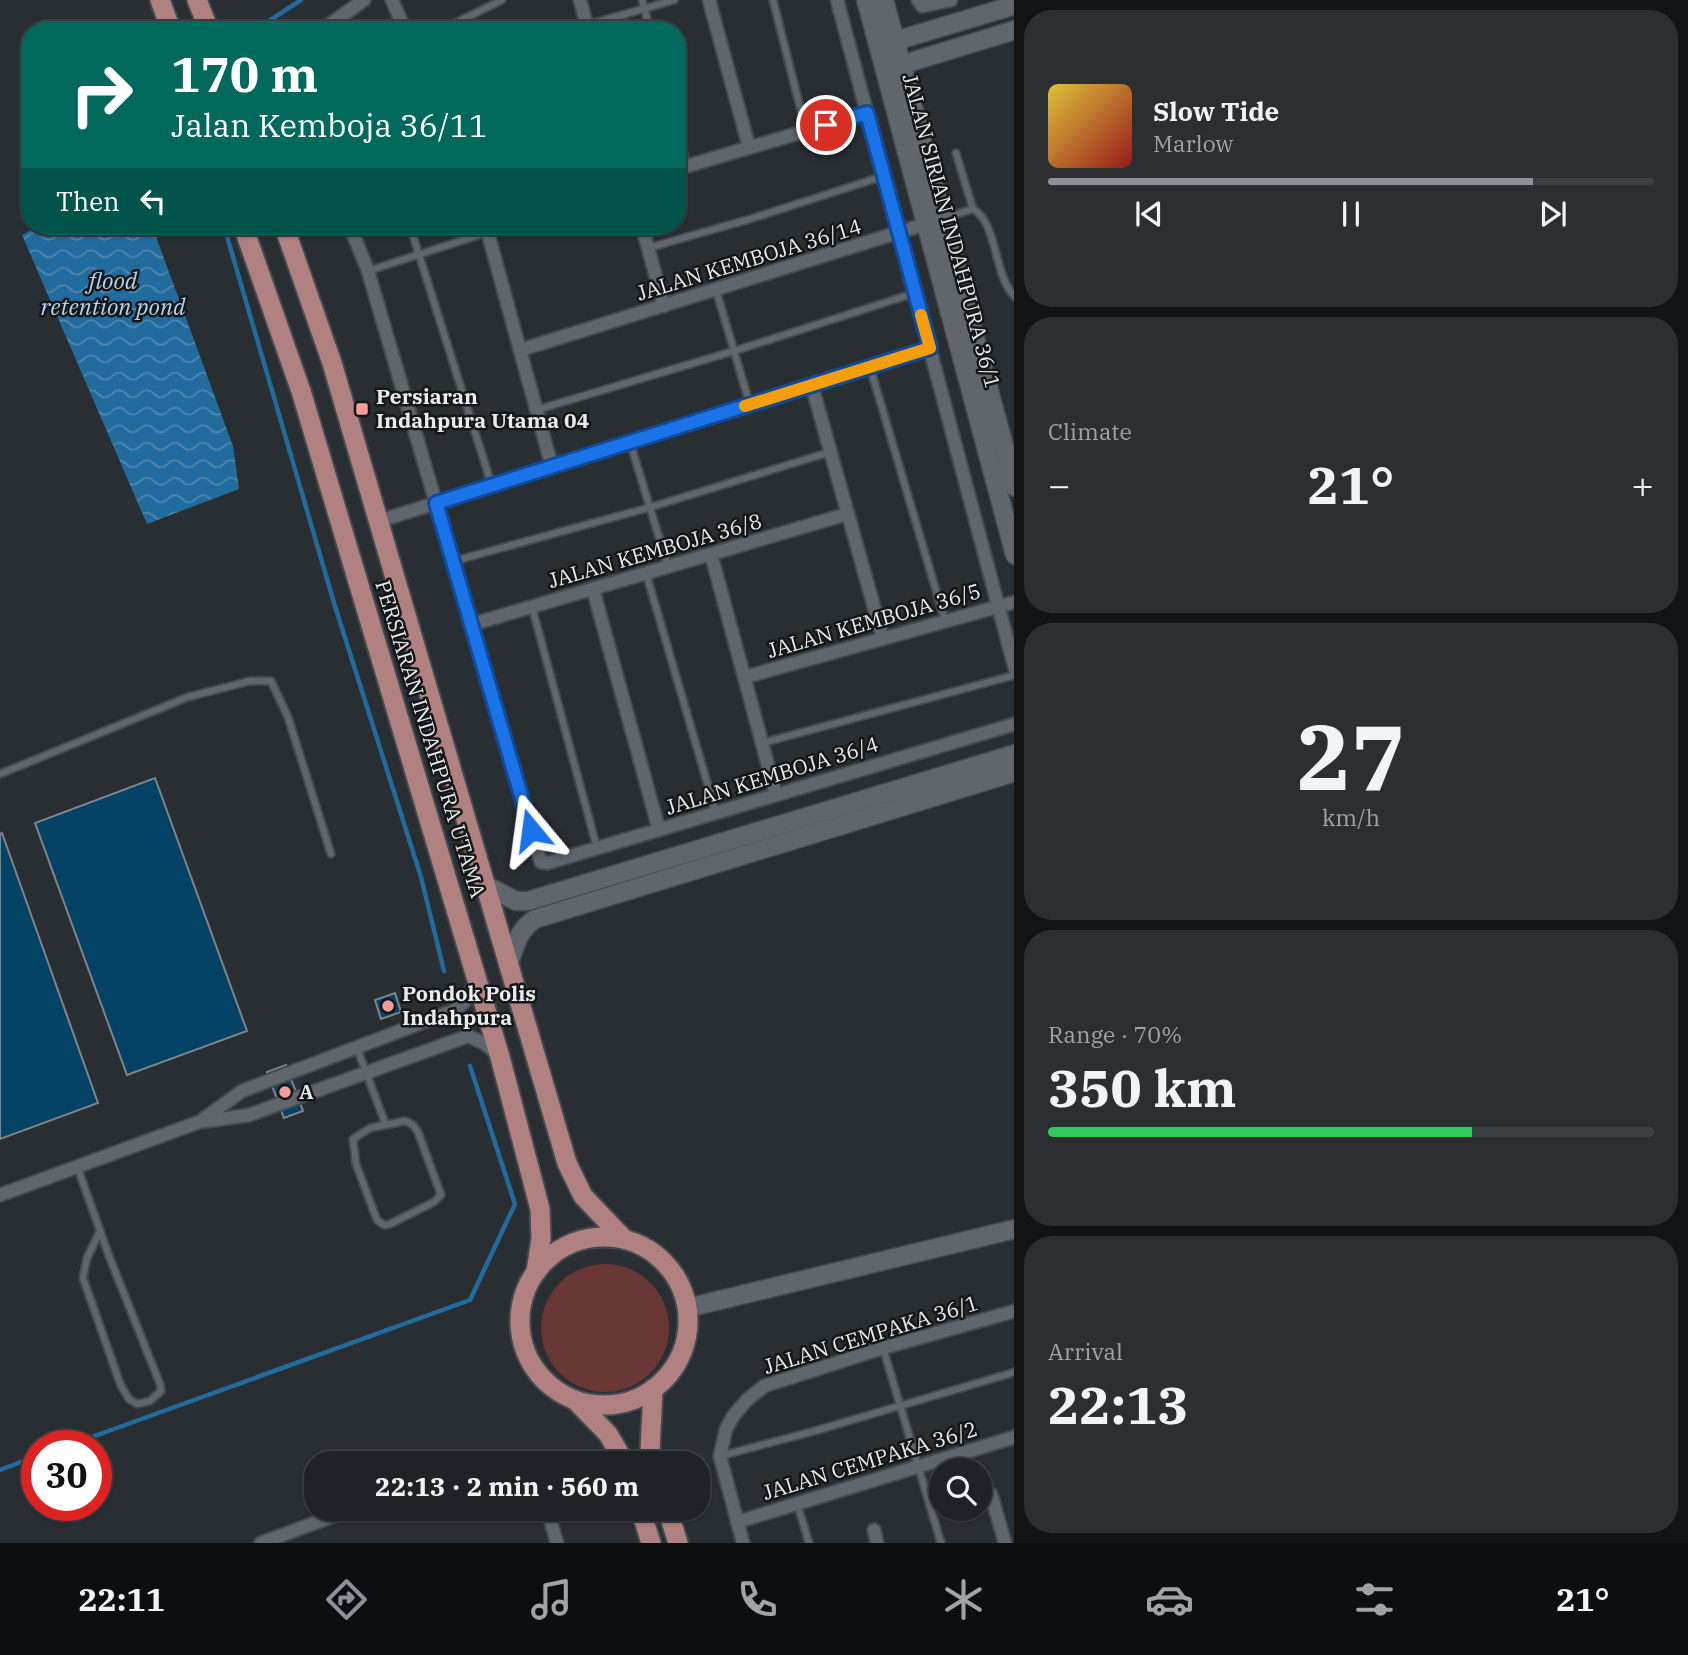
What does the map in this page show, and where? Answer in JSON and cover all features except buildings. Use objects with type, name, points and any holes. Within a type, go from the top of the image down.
[{"type":"main road","points":[[160,0],[168,21]]},
{"type":"main road","points":[[197,0],[205,21]]},
{"type":"main road","name":"PERSIARAN INDAHPURA UTAMA","points":[[246,235],[301,391],[500,1057],[540,1209],[541,1238],[536,1272]]},
{"type":"main road","name":"PERSIARAN INDAHPURA UTAMA","points":[[287,235],[332,363],[567,1163],[583,1196],[624,1239]]},
{"type":"main road","points":[[576,1401],[602,1405],[629,1402],[653,1389],[674,1367],[686,1339],[687,1308],[680,1284],[666,1264],[647,1248],[624,1239],[591,1237],[560,1249],[536,1272],[524,1295],[520,1321],[524,1347],[535,1370],[553,1388],[576,1401],[608,1434],[618,1451]]},
{"type":"main road","points":[[650,1451],[653,1389]]},
{"type":"main road","points":[[644,1521],[651,1543]]},
{"type":"main road","points":[[671,1521],[678,1543]]},
{"type":"street","points":[[341,21],[365,0]]},
{"type":"street","points":[[392,0],[401,21]]},
{"type":"street","points":[[580,0],[582,21]]},
{"type":"street","points":[[709,0],[749,147]]},
{"type":"street","points":[[837,0],[1014,669]]},
{"type":"street","name":"JALAN SIRIAN INDAHPURA 36/1","points":[[866,0],[886,43],[934,221],[1014,555]]},
{"type":"street","name":"JALAN SIRIAN INDAHPURA 36/1","points":[[884,0],[886,43]]},
{"type":"street","points":[[918,0],[922,6],[951,0]]},
{"type":"street","points":[[886,43],[1014,5]]},
{"type":"street","points":[[893,68],[1014,30]]},
{"type":"street","points":[[686,166],[867,113]]},
{"type":"street","name":"JALAN SIRIAN INDAHPURA 36/1","points":[[934,221],[1014,487]]},
{"type":"street","name":"JALAN KEMBOJA 36/14","points":[[520,350],[934,221]]},
{"type":"street","points":[[354,235],[368,271],[472,624]]},
{"type":"street","points":[[489,235],[552,467]]},
{"type":"street","points":[[644,235],[664,306]]},
{"type":"street","points":[[379,521],[930,348]]},
{"type":"street","points":[[812,386],[883,639]]},
{"type":"street","name":"JALAN KEMBOJA 36/8","points":[[472,624],[848,513]]},
{"type":"street","points":[[711,554],[776,795]]},
{"type":"street","points":[[593,589],[659,830]]},
{"type":"street","name":"JALAN KEMBOJA 36/5","points":[[745,677],[1014,602]]},
{"type":"street","name":"JALAN KEMBOJA 36/4","points":[[472,624],[541,862],[547,863],[1014,724]]},
{"type":"street","points":[[485,885],[516,901],[528,901],[1014,754]]},
{"type":"street","points":[[508,965],[520,933],[535,919],[1014,772]]},
{"type":"street","points":[[199,1122],[242,1091],[455,1010],[468,998],[477,978]]},
{"type":"street","points":[[0,1195],[199,1122],[249,1115],[468,1036],[484,1043],[500,1057]]},
{"type":"street","points":[[687,1308],[1014,1229]]},
{"type":"street","name":"JALAN CEMPAKA 36/1","points":[[720,1456],[726,1429],[734,1415],[764,1386],[883,1348],[1014,1311]]},
{"type":"street","name":"JALAN CEMPAKA 36/2","points":[[737,1522],[1014,1437]]},
{"type":"street","points":[[720,1456],[743,1543]]},
{"type":"street","points":[[992,1498],[1005,1543]]},
{"type":"street","points":[[261,1543],[320,1521]]},
{"type":"street","points":[[551,1521],[557,1543]]},
{"type":"lane","points":[[459,21],[502,0]]},
{"type":"lane","points":[[600,21],[643,4],[674,0]]},
{"type":"lane","points":[[773,0],[806,131]]},
{"type":"lane","points":[[643,4],[648,21]]},
{"type":"lane","points":[[956,153],[972,209],[980,213],[985,223],[1004,285],[1014,297]]},
{"type":"lane","points":[[648,248],[884,176]]},
{"type":"lane","name":"JALAN KEMBOJA 36/14","points":[[934,221],[972,209]]},
{"type":"lane","points":[[413,235],[492,486]]},
{"type":"lane","points":[[368,271],[470,235]]},
{"type":"lane","points":[[716,290],[750,405]]},
{"type":"lane","points":[[536,410],[915,293]]},
{"type":"lane","points":[[870,367],[945,622]]},
{"type":"lane","points":[[630,442],[667,567]]},
{"type":"lane","points":[[452,562],[651,507],[830,452]]},
{"type":"lane","points":[[646,573],[716,813]]},
{"type":"lane","points":[[532,607],[597,848]]},
{"type":"lane","points":[[762,743],[1014,675]]},
{"type":"lane","points":[[0,774],[188,696],[250,681],[271,681],[288,718],[331,854]]},
{"type":"lane","points":[[357,1048],[385,1123]]},
{"type":"lane","points":[[405,1121],[413,1125],[441,1195],[434,1202],[384,1225],[377,1220],[352,1146],[353,1139],[358,1134],[385,1123],[405,1121]]},
{"type":"lane","points":[[77,1166],[161,1388],[158,1395],[138,1404],[129,1399],[121,1386],[83,1278],[87,1258],[100,1231]]},
{"type":"lane","points":[[883,1348],[941,1543]]},
{"type":"lane","points":[[720,1456],[1014,1372]]},
{"type":"lane","points":[[797,1503],[809,1543]]},
{"type":"shaded area","points":[[605,1264],[629,1269],[650,1283],[664,1304],[669,1328],[664,1352],[650,1373],[629,1387],[605,1392],[581,1387],[560,1373],[546,1352],[541,1328],[546,1304],[560,1283],[581,1269]]},
{"type":"water","name":"flood retention pond","points":[[22,235],[155,235],[233,446],[239,489],[147,524]]},
{"type":"waterway","points":[[269,21],[301,0]]},
{"type":"waterway","points":[[227,235],[334,603],[421,877],[444,971]]},
{"type":"waterway","points":[[111,1430],[470,1300],[515,1204],[470,1066]]},
{"type":"waterway","points":[[0,1470],[21,1462]]},
{"type":"slow traffic","points":[[745,406],[930,348],[921,315]]},
{"type":"place","name":"Persiaran Indahpura Utama 04","points":[[362,409]]},
{"type":"place","name":"Pondok Polis Indahpura","points":[[388,1006]]},
{"type":"place","name":"A","points":[[285,1092]]},
{"type":"route","points":[[531,830],[436,503],[930,348],[867,113],[826,125]]}]
